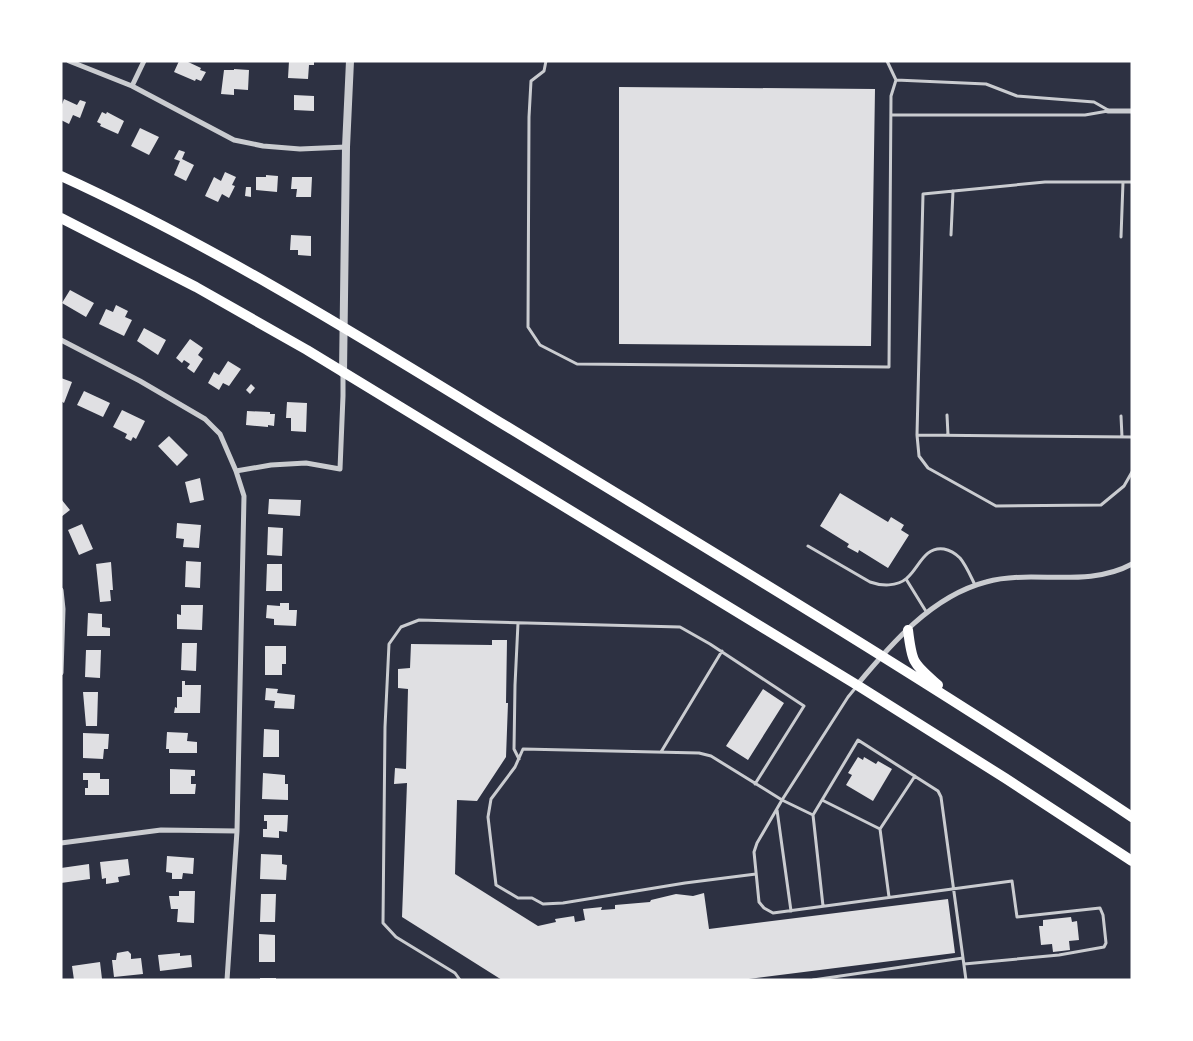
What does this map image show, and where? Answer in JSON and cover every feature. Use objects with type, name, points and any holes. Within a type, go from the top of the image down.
[{"type":"main road","points":[[61,176],[232,263],[344,328],[882,656],[1132,817]]},
{"type":"main road","points":[[61,218],[204,291],[299,345],[857,685],[1132,861]]},
{"type":"main road","points":[[908,630],[912,658],[915,664],[965,709]]},
{"type":"street","points":[[69,61],[132,86],[234,140],[263,146],[300,149],[346,148]]},
{"type":"street","points":[[132,86],[144,61]]},
{"type":"street","points":[[236,471],[271,465],[306,463],[340,469],[344,396],[346,148],[350,61]]},
{"type":"street","points":[[1108,111],[1132,111]]},
{"type":"street","points":[[61,340],[140,381],[205,419],[220,434],[236,471],[244,496],[237,831],[227,980]]},
{"type":"street","points":[[857,685],[882,656],[928,613],[954,595],[975,585],[987,581],[1015,578],[1095,576],[1119,570],[1132,564]]},
{"type":"street","points":[[61,590],[63,609],[61,673]]},
{"type":"street","points":[[61,842],[161,830],[237,831]]},
{"type":"lane","points":[[546,61],[544,71],[531,81],[529,117],[528,327],[540,345],[577,364],[889,367],[891,96],[896,80],[887,61]]},
{"type":"lane","points":[[896,80],[986,84],[1017,96],[1094,102],[1108,111]]},
{"type":"lane","points":[[891,115],[1085,115],[1108,111]]},
{"type":"lane","points":[[1132,182],[1045,182],[924,194],[917,435],[919,456],[928,468],[996,506],[1101,505],[1124,486],[1132,472]]},
{"type":"lane","points":[[1121,237],[1123,182]]},
{"type":"lane","points":[[951,235],[953,191]]},
{"type":"lane","points":[[947,414],[948,435]]},
{"type":"lane","points":[[1121,416],[1122,437]]},
{"type":"lane","points":[[917,435],[1132,437]]},
{"type":"lane","points":[[808,546],[878,585],[895,584],[906,579],[928,552],[937,548],[948,550],[960,559],[975,585]]},
{"type":"lane","points":[[906,579],[928,613]]},
{"type":"lane","points":[[460,980],[456,973],[396,937],[383,923],[385,727],[389,644],[401,627],[419,620],[680,627],[722,651],[804,706],[755,784]]},
{"type":"lane","points":[[518,623],[514,749],[519,759]]},
{"type":"lane","points":[[660,752],[722,651]]},
{"type":"lane","points":[[857,685],[776,809],[757,843],[754,852],[759,902],[764,908],[773,913],[1012,881],[1017,918],[1100,908],[1103,915],[1106,943],[1104,947],[1059,954],[964,964]]},
{"type":"lane","points":[[823,906],[813,815],[858,740],[938,791],[941,797],[966,980]]},
{"type":"lane","points":[[756,874],[563,902],[543,904],[532,898],[518,898],[496,885],[488,817],[491,799],[515,767],[523,749],[699,753],[711,756],[782,800],[813,815]]},
{"type":"lane","points":[[889,897],[880,829],[915,776]]},
{"type":"lane","points":[[822,800],[880,829]]},
{"type":"lane","points":[[776,809],[791,910]]},
{"type":"lane","points":[[814,980],[963,958]]},
{"type":"building","points":[[179,61],[186,61],[206,72],[201,81],[196,79],[195,81],[174,72]]},
{"type":"building","points":[[289,61],[314,61],[314,65],[309,65],[308,79],[288,78]]},
{"type":"building","points":[[224,70],[249,70],[248,90],[234,89],[234,95],[221,94]]},
{"type":"building","points":[[619,87],[875,89],[871,346],[619,344]]},
{"type":"building","points":[[294,95],[314,96],[314,111],[294,110]]},
{"type":"building","points":[[64,99],[77,105],[80,100],[86,102],[80,118],[73,115],[69,124],[61,120],[61,107]]},
{"type":"building","points":[[102,112],[106,114],[107,112],[124,121],[118,134],[100,126],[101,124],[97,122]]},
{"type":"building","points":[[140,128],[159,137],[149,155],[131,146]]},
{"type":"building","points":[[179,150],[185,152],[182,159],[194,165],[186,181],[174,175],[180,161],[174,159]]},
{"type":"building","points":[[225,172],[236,177],[232,185],[235,186],[229,198],[222,194],[218,202],[205,196],[214,177],[221,181]]},
{"type":"building","points":[[266,175],[278,176],[277,192],[256,190],[256,177],[266,177]]},
{"type":"building","points":[[292,177],[312,177],[311,197],[296,197],[297,189],[291,189]]},
{"type":"building","points":[[246,187],[251,187],[251,197],[245,196]]},
{"type":"building","points":[[291,235],[311,236],[311,256],[298,255],[298,250],[290,250]]},
{"type":"building","points":[[70,290],[94,303],[86,317],[62,303]]},
{"type":"building","points":[[116,305],[128,311],[125,317],[132,320],[124,336],[99,324],[106,309],[113,312]]},
{"type":"building","points":[[144,328],[166,340],[158,355],[137,341]]},
{"type":"building","points":[[190,339],[203,348],[198,355],[203,359],[194,373],[187,368],[190,364],[184,360],[182,363],[176,358]]},
{"type":"building","points":[[228,361],[241,369],[229,386],[223,383],[219,390],[208,383],[214,372],[219,375]]},
{"type":"building","points":[[61,378],[72,382],[64,403],[61,401]]},
{"type":"building","points":[[251,384],[255,388],[250,394],[246,390]]},
{"type":"building","points":[[84,391],[110,403],[103,417],[77,405]]},
{"type":"building","points":[[287,402],[307,403],[306,432],[291,431],[291,418],[286,418]]},
{"type":"building","points":[[122,410],[145,421],[136,439],[133,437],[131,441],[125,438],[127,434],[113,427]]},
{"type":"building","points":[[247,411],[275,414],[274,426],[246,425]]},
{"type":"building","points":[[169,436],[188,455],[177,466],[158,446]]},
{"type":"building","points":[[200,478],[204,500],[190,503],[185,482]]},
{"type":"building","points":[[840,493],[888,522],[891,517],[904,525],[901,530],[909,535],[888,568],[859,550],[858,553],[847,547],[849,544],[820,526]]},
{"type":"building","points":[[61,499],[70,510],[61,517]]},
{"type":"building","points":[[269,499],[301,500],[300,516],[268,514]]},
{"type":"building","points":[[177,523],[201,525],[199,548],[183,547],[184,539],[176,538]]},
{"type":"building","points":[[82,524],[93,549],[79,555],[68,530]]},
{"type":"building","points":[[268,527],[283,528],[282,556],[267,555]]},
{"type":"building","points":[[186,561],[201,562],[200,588],[185,587]]},
{"type":"building","points":[[111,562],[113,590],[110,590],[111,601],[100,602],[96,564]]},
{"type":"building","points":[[267,564],[282,564],[282,591],[266,591]]},
{"type":"building","points":[[280,603],[289,603],[289,610],[297,610],[296,626],[274,625],[274,619],[266,618],[267,605],[280,606]]},
{"type":"building","points":[[181,605],[203,605],[202,630],[177,629],[177,614],[181,615]]},
{"type":"building","points":[[88,613],[102,614],[102,627],[110,628],[110,636],[87,636]]},
{"type":"building","points":[[492,640],[507,640],[506,703],[508,703],[506,757],[477,801],[457,800],[455,874],[538,926],[556,922],[555,919],[574,916],[575,922],[585,920],[583,909],[602,907],[601,910],[615,909],[615,905],[650,902],[651,900],[676,894],[693,896],[704,893],[709,929],[948,899],[955,953],[741,980],[502,980],[402,917],[407,783],[394,784],[395,768],[406,769],[408,689],[398,688],[398,669],[410,668],[411,644],[492,645]]},
{"type":"building","points":[[182,643],[197,643],[196,671],[181,670]]},
{"type":"building","points":[[265,646],[286,646],[286,664],[282,664],[282,675],[265,675]]},
{"type":"building","points":[[86,650],[101,650],[100,678],[85,677]]},
{"type":"building","points":[[182,681],[185,681],[185,685],[201,685],[200,713],[174,713],[175,707],[177,708],[177,697],[182,697]]},
{"type":"building","points":[[266,688],[278,689],[277,693],[295,695],[294,709],[274,708],[275,701],[265,700]]},
{"type":"building","points":[[763,689],[784,703],[748,760],[726,746]]},
{"type":"building","points":[[83,692],[98,692],[97,726],[86,726]]},
{"type":"building","points":[[264,729],[279,730],[279,757],[263,757]]},
{"type":"building","points":[[167,732],[188,733],[187,741],[197,742],[197,753],[169,753],[169,749],[166,749]]},
{"type":"building","points":[[83,733],[109,734],[108,749],[104,749],[103,759],[83,758]]},
{"type":"building","points":[[858,757],[863,760],[864,757],[876,764],[878,761],[892,769],[873,801],[846,785],[852,775],[848,773]]},
{"type":"building","points":[[170,769],[195,770],[195,776],[191,776],[191,784],[196,784],[195,794],[170,794]]},
{"type":"building","points":[[83,773],[100,773],[100,779],[109,779],[109,795],[85,795],[85,788],[88,788],[88,780],[83,780]]},
{"type":"building","points":[[263,773],[285,775],[285,784],[288,784],[288,800],[262,799]]},
{"type":"building","points":[[264,815],[288,815],[287,832],[279,831],[279,838],[263,837],[263,829],[267,829],[267,821],[264,821]]},
{"type":"building","points":[[261,854],[282,855],[282,864],[287,865],[286,880],[260,879]]},
{"type":"building","points":[[167,856],[194,858],[193,874],[183,873],[182,879],[172,879],[172,873],[166,872]]},
{"type":"building","points":[[128,859],[130,875],[118,877],[119,882],[106,884],[106,878],[102,879],[100,862]]},
{"type":"building","points":[[89,864],[90,879],[61,883],[61,868]]},
{"type":"building","points":[[179,891],[195,891],[194,923],[177,922],[178,909],[171,909],[169,896],[179,896]]},
{"type":"building","points":[[261,894],[276,894],[275,922],[260,922]]},
{"type":"building","points":[[1071,917],[1072,922],[1077,921],[1079,940],[1069,941],[1070,950],[1053,952],[1052,944],[1041,945],[1039,926],[1043,926],[1043,920]]},
{"type":"building","points":[[259,934],[275,935],[275,962],[259,962]]},
{"type":"building","points":[[128,951],[131,954],[131,959],[141,958],[143,974],[114,977],[112,960],[116,960],[117,953]]},
{"type":"building","points":[[180,953],[180,956],[191,955],[192,967],[160,971],[158,955]]},
{"type":"building","points":[[100,962],[102,979],[74,980],[72,966]]},
{"type":"building","points":[[260,978],[276,978],[276,980],[260,980]]}]
